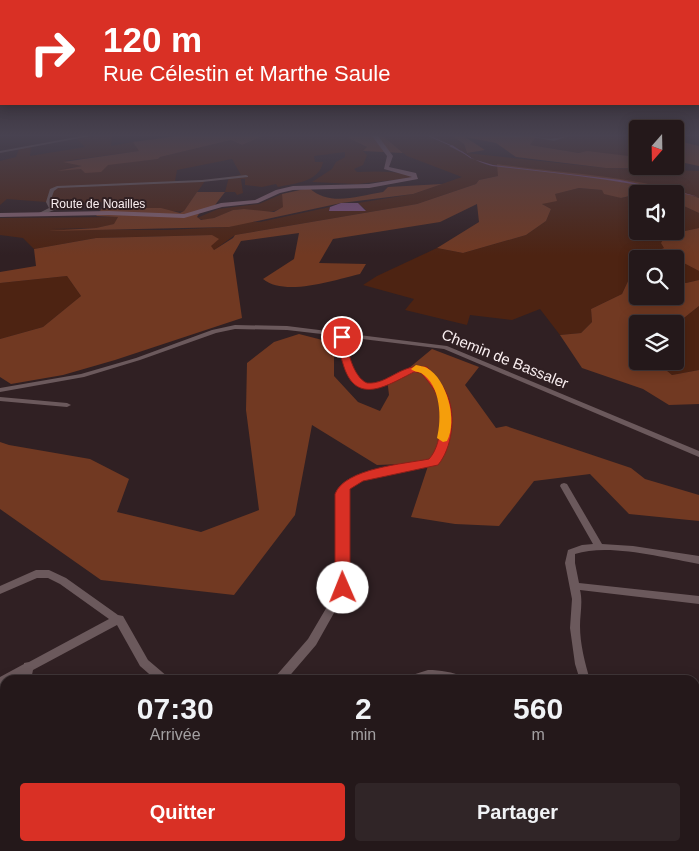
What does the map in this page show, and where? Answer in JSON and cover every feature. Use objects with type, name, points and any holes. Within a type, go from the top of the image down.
[{"type":"main road","name":"Route de Noailles","points":[[0,215],[114,213],[184,216],[221,205],[256,202],[280,190],[369,186],[404,181],[416,177],[415,176]]},
{"type":"street","points":[[37,215],[52,210],[48,202],[52,190],[62,186],[202,181],[246,176]]},
{"type":"street","name":"Chemin de Bassaler","points":[[0,390],[82,376],[138,359],[214,331],[235,327],[278,328],[445,347],[699,454]]},
{"type":"street","points":[[284,675],[312,642],[343,588],[342,494],[344,487],[360,478],[433,462],[439,455],[446,426],[446,406],[432,379],[424,370],[419,368],[372,387],[357,383],[353,377],[342,344],[342,334]]},
{"type":"street","points":[[0,399],[68,405]]},
{"type":"street","points":[[564,486],[600,546]]},
{"type":"street","points":[[583,675],[575,628],[577,599],[570,563],[571,552],[578,548],[600,546],[699,560]]},
{"type":"street","points":[[0,590],[29,576],[49,574],[63,581],[119,620],[144,663],[158,675]]},
{"type":"street","points":[[574,586],[699,600]]},
{"type":"street","points":[[12,675],[119,620]]},
{"type":"street","points":[[27,675],[28,666]]},
{"type":"street","points":[[430,675],[443,675]]},
{"type":"shaded area","points":[[0,176],[176,176],[175,181],[205,181],[184,211],[139,208],[135,202],[83,203],[50,208],[46,202],[7,199],[0,205]]},
{"type":"shaded area","points":[[315,176],[299,183],[278,187],[276,184],[262,187],[245,185],[245,179],[241,179],[243,193],[237,195],[235,192],[225,192],[229,177]]},
{"type":"shaded area","points":[[322,176],[412,176],[412,178],[357,184],[312,182]]},
{"type":"shaded area","points":[[459,176],[699,176],[699,198],[684,194],[684,185],[629,185],[629,188],[498,176],[479,180],[476,184],[417,204],[235,235],[214,250],[210,246],[212,235],[96,238],[34,249],[23,238],[0,235],[0,218],[118,217],[115,224],[96,228],[51,229],[166,230],[229,227],[330,207],[329,210],[366,210],[358,203],[413,194],[462,177]]},
{"type":"shaded area","points":[[498,176],[597,176],[654,185],[629,185],[629,196],[621,198],[604,194],[602,190],[579,188],[555,194],[557,201],[542,204],[551,209],[546,221],[526,235],[463,253],[437,248],[479,222],[477,204],[440,222],[333,239],[319,263],[366,264],[360,274],[310,286],[284,287],[263,279],[294,259],[299,233],[241,241],[233,255],[242,318],[63,375],[11,384],[0,377],[0,339],[43,327],[81,296],[67,276],[0,283],[0,272],[36,266],[34,249],[96,238],[212,235],[219,239],[211,246],[214,250],[235,235],[417,204],[476,184],[479,180]]},
{"type":"shaded area","points":[[575,176],[620,180],[644,185]]},
{"type":"shaded area","points":[[442,184],[413,194],[341,203],[229,227],[47,231],[96,228],[114,224],[118,217],[96,216],[107,202],[135,202],[139,208],[161,208],[180,213],[184,211],[197,192],[225,192],[215,205],[200,212],[197,217],[201,220],[214,218],[233,210],[244,209],[274,212],[283,207],[282,194],[309,188],[317,194],[326,197],[344,199],[383,192],[388,187]]},
{"type":"shaded area","points":[[579,188],[603,190],[621,198],[629,196],[629,240],[665,240],[664,248],[660,250],[629,250],[629,279],[622,294],[591,309],[592,322],[581,333],[560,335],[540,309],[512,320],[470,315],[467,325],[405,310],[414,299],[363,285],[377,276],[437,248],[463,253],[526,235],[546,221],[551,209],[542,204],[554,194]]},
{"type":"shaded area","points":[[684,193],[699,198],[699,213],[684,206]]},
{"type":"shaded area","points":[[282,194],[284,207],[270,212],[241,209],[211,219],[202,220],[197,218],[218,209],[259,204]]},
{"type":"shaded area","points":[[341,203],[358,203],[366,211],[329,211],[330,207]]},
{"type":"shaded area","points":[[684,206],[699,213],[699,228],[684,231]]},
{"type":"shaded area","points":[[699,228],[699,271],[684,263],[684,250],[659,250],[664,248],[661,243],[663,240],[684,240],[684,231]]},
{"type":"shaded area","points":[[684,263],[699,271],[699,280],[684,282]]},
{"type":"shaded area","points":[[67,276],[81,296],[43,327],[0,339],[0,283]]},
{"type":"shaded area","points":[[629,279],[629,305],[684,305],[684,282],[699,280],[699,306],[684,318],[684,315],[629,315],[629,370],[666,370],[672,375],[699,370],[699,404],[669,405],[643,389],[582,368],[560,335],[581,333],[592,322],[591,309],[622,294]]},
{"type":"shaded area","points":[[699,306],[699,370],[672,375],[666,370],[684,370],[684,318]]},
{"type":"shaded area","points":[[299,334],[334,343],[334,376],[358,402],[380,411],[389,395],[387,378],[403,373],[432,349],[479,367],[465,385],[496,428],[506,426],[631,468],[645,479],[699,495],[699,521],[629,514],[590,474],[534,481],[499,526],[455,524],[411,517],[429,463],[377,465],[312,425],[295,515],[234,595],[101,580],[0,509],[0,442],[90,459],[129,479],[117,512],[201,532],[259,510],[246,410],[247,363],[274,342]]},
{"type":"slow traffic","points":[[416,369],[424,370],[443,397],[446,406],[446,426],[443,438]]},
{"type":"route","points":[[342,337],[342,344],[353,377],[357,383],[372,387],[412,369],[419,368],[424,370],[432,379],[446,406],[446,426],[439,455],[433,462],[360,478],[344,487],[342,494],[343,588]]}]
